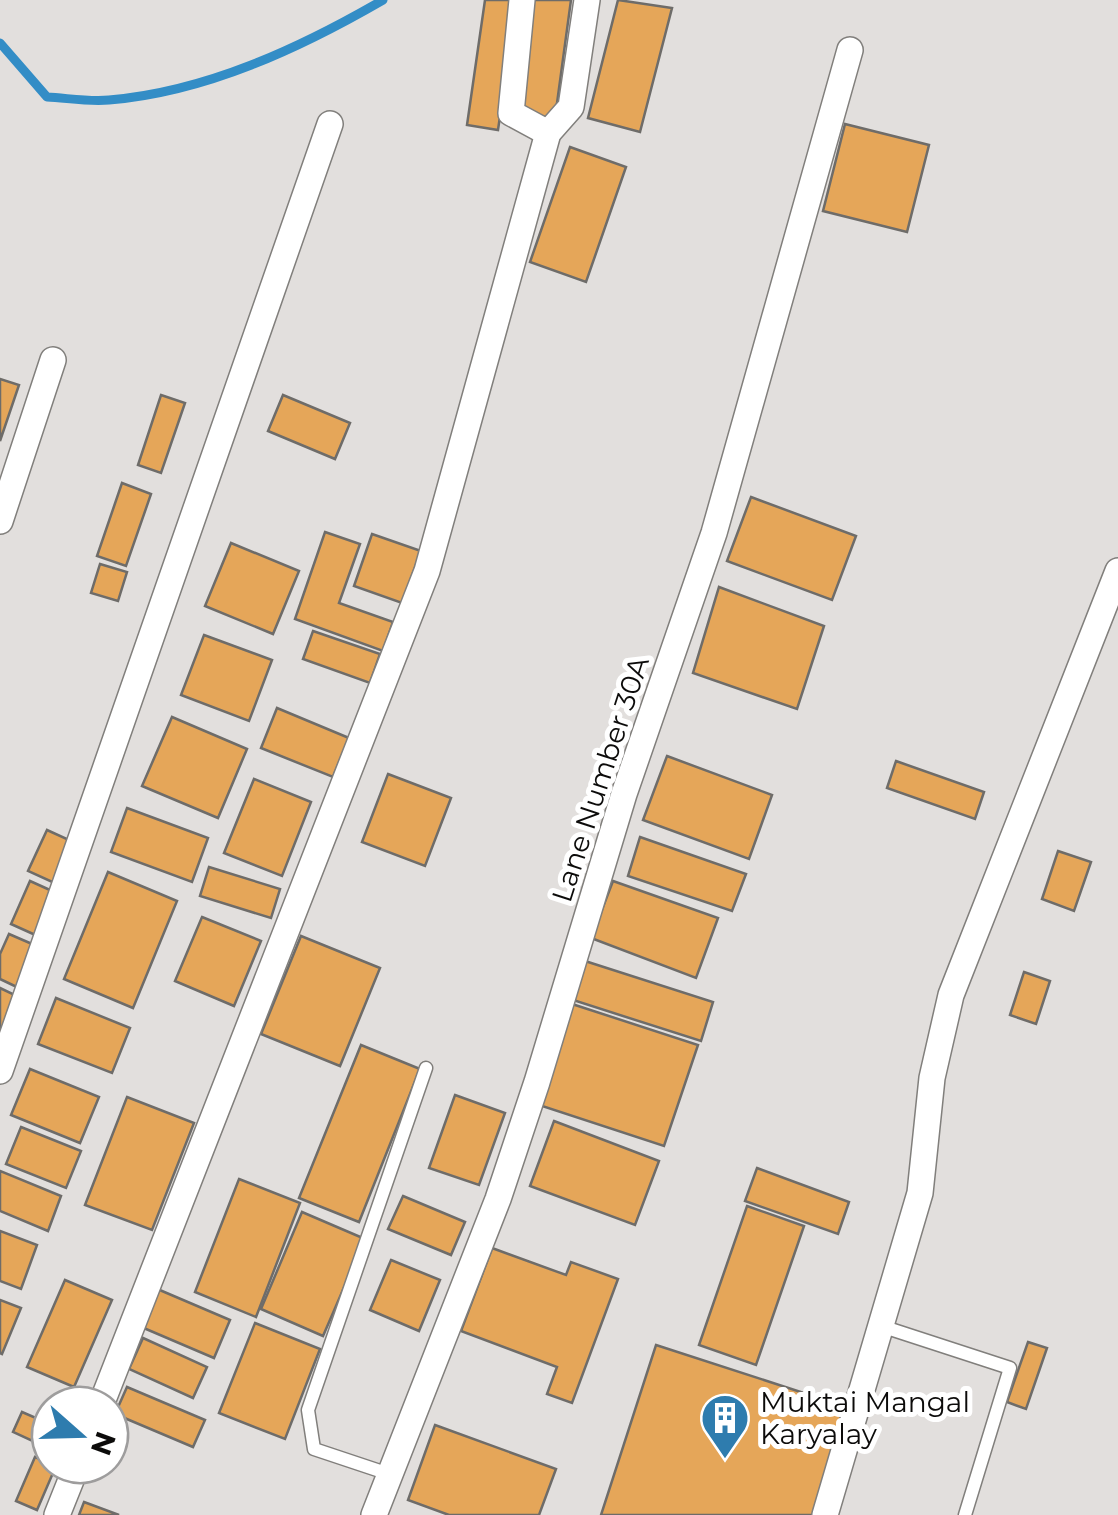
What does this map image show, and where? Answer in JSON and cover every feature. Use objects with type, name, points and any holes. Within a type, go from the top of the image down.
[{"type":"street","points":[[522,0],[511,114],[548,133]]},
{"type":"street","points":[[108,1385],[427,571],[548,133],[571,107],[586,0]]},
{"type":"street","name":"Lane Number 30A","points":[[374,1515],[486,1231],[537,1082],[624,794],[714,533],[850,50]]},
{"type":"street","points":[[0,1072],[330,124]]},
{"type":"street","points":[[0,520],[53,360]]},
{"type":"street","points":[[826,1515],[920,1193],[932,1078],[951,995],[1118,571]]},
{"type":"street","points":[[57,1515],[69,1485]]},
{"type":"lane","points":[[389,1474],[314,1449],[308,1410],[426,1068]]},
{"type":"lane","points":[[881,1326],[1010,1368],[964,1515]]},
{"type":"building","points":[[485,0],[517,0],[498,130],[467,125]]},
{"type":"building","points":[[533,0],[571,0],[555,118],[518,114]]},
{"type":"building","points":[[618,0],[672,8],[640,132],[588,118]]},
{"type":"building","points":[[845,124],[929,145],[907,232],[823,211]]},
{"type":"building","points":[[570,147],[626,167],[586,282],[530,262]]},
{"type":"building","points":[[0,379],[19,385],[0,441]]},
{"type":"building","points":[[161,395],[185,403],[161,473],[138,465]]},
{"type":"building","points":[[283,395],[350,423],[335,459],[268,431]]},
{"type":"building","points":[[122,483],[151,494],[126,566],[97,556]]},
{"type":"building","points":[[751,497],[856,536],[832,600],[727,561]]},
{"type":"building","points":[[325,532],[360,544],[339,603],[393,622],[383,651],[295,619]]},
{"type":"building","points":[[372,534],[421,551],[402,603],[354,586]]},
{"type":"building","points":[[231,543],[299,571],[273,634],[205,606]]},
{"type":"building","points":[[100,564],[127,572],[118,601],[91,593]]},
{"type":"building","points":[[719,587],[824,626],[797,709],[693,673]]},
{"type":"building","points":[[313,631],[380,654],[370,683],[303,659]]},
{"type":"building","points":[[204,635],[272,660],[249,721],[181,695]]},
{"type":"building","points":[[277,708],[349,738],[333,777],[261,748]]},
{"type":"building","points":[[172,717],[247,749],[218,818],[142,786]]},
{"type":"building","points":[[667,756],[772,795],[749,859],[643,820]]},
{"type":"building","points":[[896,761],[984,792],[975,819],[887,788]]},
{"type":"building","points":[[388,774],[451,798],[425,866],[362,842]]},
{"type":"building","points":[[254,779],[311,802],[282,876],[224,853]]},
{"type":"building","points":[[127,808],[208,838],[192,882],[111,852]]},
{"type":"building","points":[[47,830],[78,844],[59,885],[28,871]]},
{"type":"building","points":[[640,837],[746,874],[732,911],[628,876]]},
{"type":"building","points":[[1058,851],[1091,862],[1074,911],[1042,899]]},
{"type":"building","points":[[209,867],[280,889],[271,918],[200,896]]},
{"type":"building","points":[[108,872],[177,901],[133,1008],[64,979]]},
{"type":"building","points":[[30,881],[61,895],[42,938],[11,924]]},
{"type":"building","points":[[613,881],[718,918],[696,978],[591,938]]},
{"type":"building","points":[[202,917],[261,941],[234,1006],[175,981]]},
{"type":"building","points":[[9,934],[39,947],[21,989],[0,979],[0,954]]},
{"type":"building","points":[[301,936],[380,968],[340,1066],[261,1034]]},
{"type":"building","points":[[585,961],[713,1002],[701,1041],[573,1000]]},
{"type":"building","points":[[1024,972],[1050,981],[1036,1024],[1010,1015]]},
{"type":"building","points":[[0,988],[17,996],[0,1033]]},
{"type":"building","points":[[56,998],[130,1028],[112,1073],[38,1044]]},
{"type":"building","points":[[572,1004],[698,1045],[664,1146],[539,1105]]},
{"type":"building","points":[[361,1045],[420,1069],[359,1222],[299,1198]]},
{"type":"building","points":[[30,1069],[99,1097],[80,1143],[11,1115]]},
{"type":"building","points":[[455,1095],[505,1113],[479,1185],[429,1168]]},
{"type":"building","points":[[127,1097],[194,1123],[152,1230],[85,1205]]},
{"type":"building","points":[[554,1121],[659,1161],[635,1225],[530,1186]]},
{"type":"building","points":[[21,1127],[81,1151],[66,1188],[6,1164]]},
{"type":"building","points":[[757,1168],[849,1202],[838,1234],[745,1201]]},
{"type":"building","points":[[0,1171],[61,1196],[48,1231],[0,1211]]},
{"type":"building","points":[[239,1179],[300,1203],[256,1317],[195,1292]]},
{"type":"building","points":[[403,1196],[465,1222],[451,1255],[388,1229]]},
{"type":"building","points":[[747,1206],[804,1226],[756,1365],[699,1345]]},
{"type":"building","points":[[302,1212],[365,1239],[323,1336],[261,1309]]},
{"type":"building","points":[[0,1231],[37,1245],[21,1289],[0,1281]]},
{"type":"building","points":[[492,1248],[566,1275],[571,1262],[618,1279],[572,1403],[547,1394],[557,1367],[461,1331]]},
{"type":"building","points":[[391,1260],[440,1280],[419,1331],[370,1310]]},
{"type":"building","points":[[65,1280],[112,1300],[75,1385],[27,1367]]},
{"type":"building","points":[[155,1288],[230,1320],[214,1358],[139,1326]]},
{"type":"building","points":[[0,1300],[21,1308],[2,1354],[0,1353]]},
{"type":"building","points":[[255,1323],[320,1349],[285,1439],[219,1413]]},
{"type":"building","points":[[143,1338],[207,1367],[193,1398],[129,1369]]},
{"type":"building","points":[[1028,1342],[1047,1348],[1026,1409],[1007,1402]]},
{"type":"building","name":"Muktai Mangal Karyalay","points":[[656,1345],[847,1407],[818,1515],[601,1515]]},
{"type":"building","points":[[130,1388],[205,1420],[193,1447],[130,1420]]},
{"type":"building","points":[[22,1412],[30,1415],[30,1440],[13,1432]]},
{"type":"building","points":[[435,1425],[556,1469],[539,1515],[449,1515],[408,1500]]},
{"type":"building","points":[[30,1469],[30,1485],[48,1485],[37,1510],[16,1501]]},
{"type":"building","points":[[84,1502],[119,1515],[79,1515]]},
{"type":"waterway","points":[[0,43],[47,97],[109,100],[216,78],[285,51],[383,0]]},
{"type":"place","name":"Muktai Mangal Karyalay","points":[[725,1460]]}]
